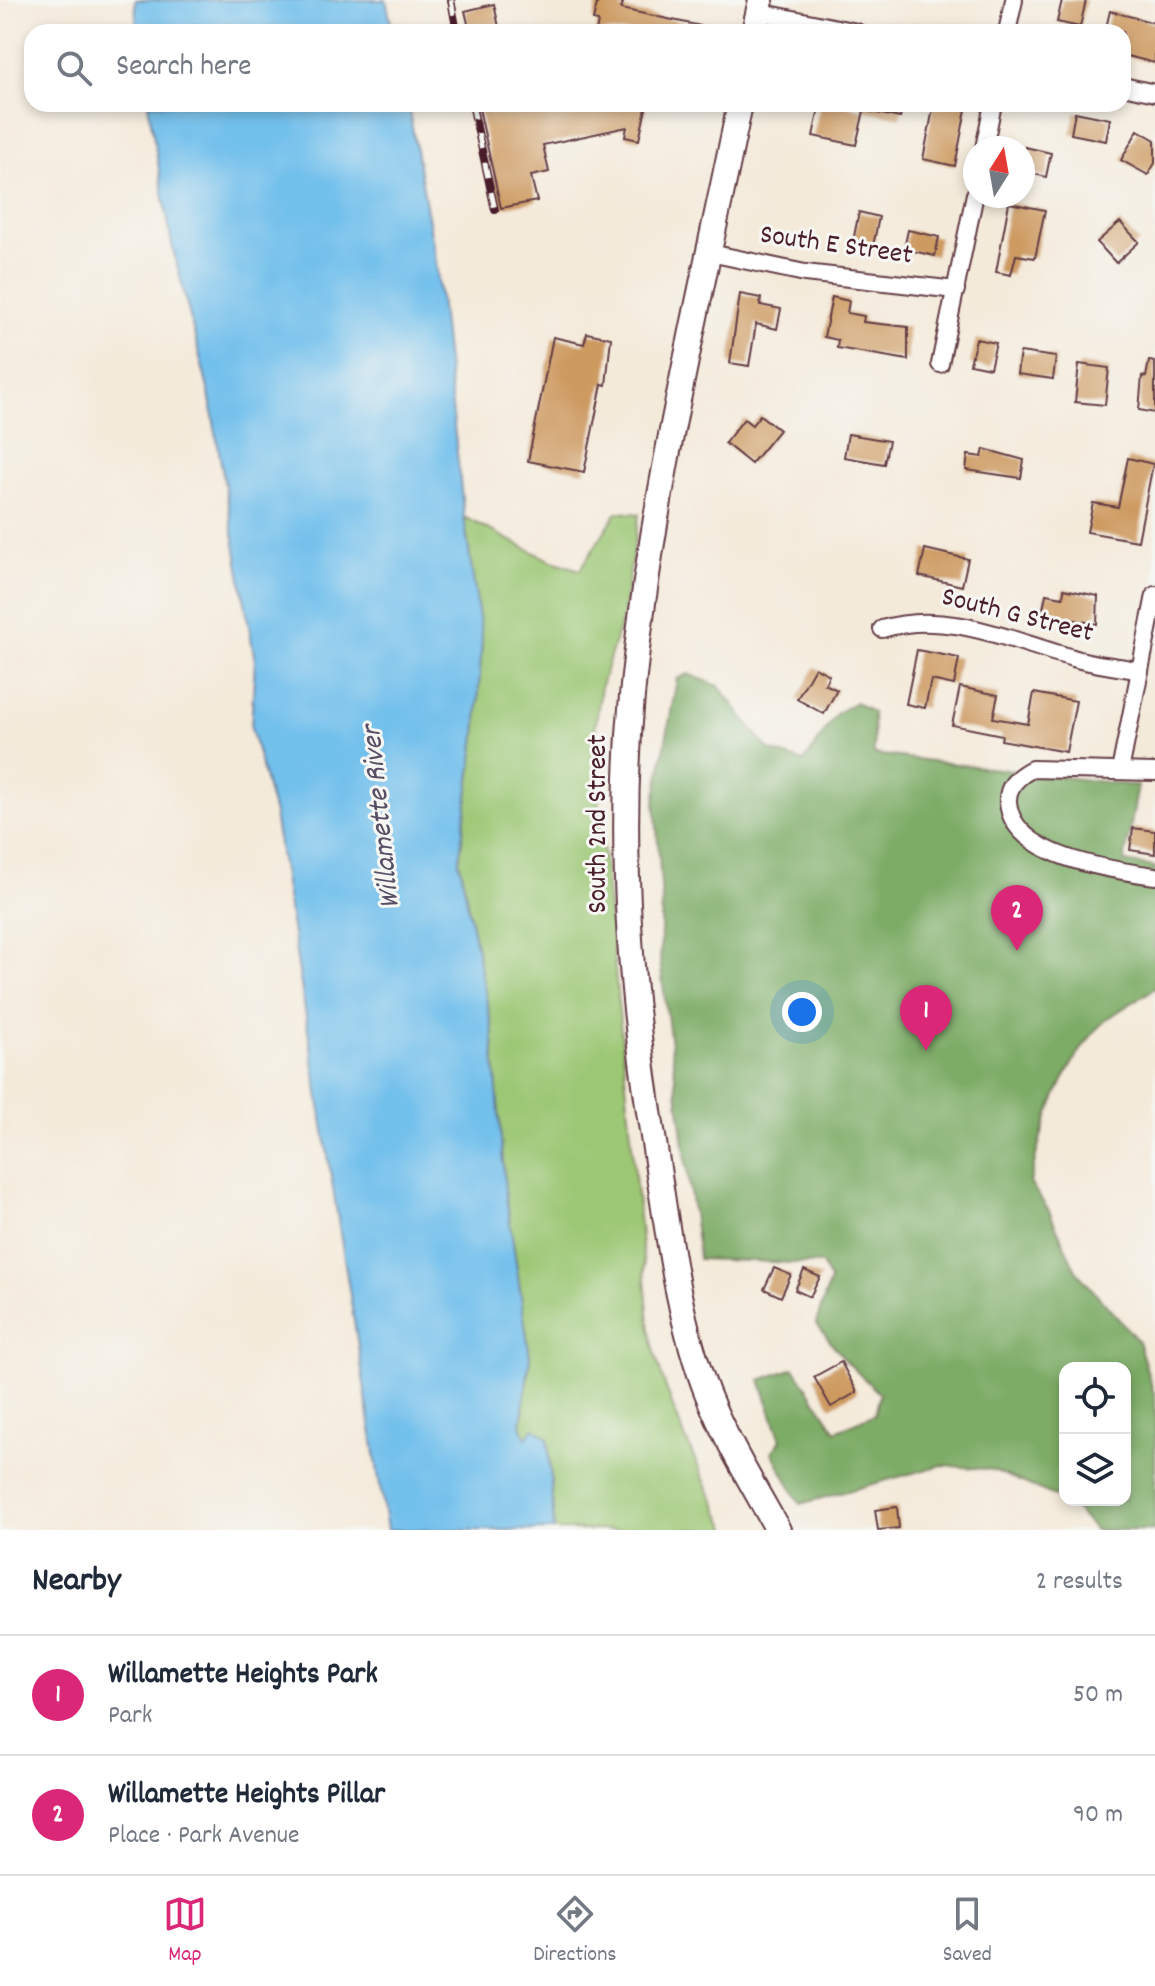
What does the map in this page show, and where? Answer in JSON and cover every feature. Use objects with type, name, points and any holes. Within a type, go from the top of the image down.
[{"type":"street","points":[[1009,24],[1014,0]]},
{"type":"street","points":[[758,15],[810,24]]},
{"type":"street","points":[[1131,88],[1155,93]]},
{"type":"street","name":"South 2nd Street","points":[[738,112],[641,612],[627,766],[630,963],[642,1075],[676,1280],[689,1337],[723,1431],[778,1530]]},
{"type":"street","points":[[986,136],[991,112]]},
{"type":"street","points":[[940,364],[972,208]]},
{"type":"street","name":"South E Street","points":[[710,253],[805,273],[956,290]]},
{"type":"street","points":[[1120,771],[1155,595]]},
{"type":"street","name":"South G Street","points":[[882,629],[906,622],[943,622],[1095,664],[1140,671]]},
{"type":"street","points":[[1155,772],[1032,769],[1016,778],[1007,797],[1009,816],[1019,832],[1043,849],[1155,876]]},
{"type":"green space","points":[[617,512],[639,514],[623,615],[601,686],[593,744],[649,1318],[652,1341],[675,1414],[728,1530],[554,1530],[548,1438],[534,1429],[526,1439],[521,1425],[530,1357],[505,1189],[492,1027],[459,861],[476,736],[482,638],[464,517],[549,560],[580,570]]},
{"type":"green space","points":[[688,674],[719,686],[769,750],[804,762],[837,713],[856,702],[873,713],[874,754],[1138,786],[1124,862],[1155,867],[1155,988],[1108,1019],[1095,1031],[1071,1065],[1039,1143],[1030,1183],[1049,1211],[1076,1271],[1138,1341],[1155,1397],[1155,1530],[1095,1530],[1072,1506],[1131,1506],[1131,1362],[1059,1362],[1059,1498],[993,1470],[942,1465],[800,1504],[772,1452],[781,1440],[760,1380],[794,1368],[836,1431],[875,1414],[880,1394],[846,1361],[816,1323],[830,1280],[822,1264],[699,1259],[660,961],[662,899],[655,801],[677,679]]},
{"type":"water","points":[[135,0],[386,0],[391,24],[136,24]]},
{"type":"water","name":"Willamette River","points":[[149,112],[409,112],[436,262],[464,517],[482,638],[476,736],[459,861],[492,1027],[505,1189],[530,1357],[521,1425],[526,1438],[534,1428],[548,1438],[554,1530],[387,1530],[274,814],[251,728],[255,661],[209,393],[172,245]]},
{"type":"building","points":[[598,0],[623,3],[621,9],[692,24],[597,24],[598,21],[593,20]]},
{"type":"building","points":[[1062,0],[1086,0],[1081,24],[1057,22]]},
{"type":"building","points":[[494,4],[498,24],[468,24],[465,11]]},
{"type":"building","points":[[1110,11],[1155,23],[1155,63],[1131,57],[1131,24],[1107,24]]},
{"type":"building","points":[[480,112],[645,112],[639,140],[625,137],[627,127],[543,145],[549,172],[531,176],[537,201],[501,208]]},
{"type":"building","points":[[818,112],[864,112],[856,145],[813,136]]},
{"type":"building","points":[[872,112],[901,112],[900,118]]},
{"type":"building","points":[[932,112],[965,112],[955,166],[923,159]]},
{"type":"building","points":[[1075,112],[1110,119],[1106,141],[1071,134]]},
{"type":"building","points":[[1138,130],[1155,140],[1155,163],[1148,175],[1121,160]]},
{"type":"building","points":[[1035,149],[1051,153],[1046,177],[1035,174]]},
{"type":"building","points":[[1008,208],[1045,210],[1035,258],[1016,255],[1011,275],[996,272]]},
{"type":"building","points":[[859,212],[879,217],[873,246],[853,241]]},
{"type":"building","points":[[1120,222],[1139,242],[1116,263],[1097,242]]},
{"type":"building","points":[[908,230],[939,237],[935,256],[904,249]]},
{"type":"building","points":[[740,294],[761,298],[760,305],[781,309],[777,329],[756,324],[749,366],[730,363]]},
{"type":"building","points":[[832,297],[849,301],[847,313],[864,316],[863,322],[908,327],[908,360],[837,348],[838,340],[824,337]]},
{"type":"building","points":[[587,333],[611,338],[606,385],[602,384],[584,472],[528,461],[553,337],[584,344]]},
{"type":"building","points":[[976,339],[996,343],[990,368],[970,364]]},
{"type":"building","points":[[1020,352],[1056,357],[1053,379],[1017,374]]},
{"type":"building","points":[[1149,361],[1155,362],[1155,413],[1139,410],[1142,376],[1146,377]]},
{"type":"building","points":[[1079,364],[1109,368],[1105,405],[1075,402]]},
{"type":"building","points":[[760,415],[779,430],[751,464],[725,443],[744,419],[752,425]]},
{"type":"building","points":[[848,434],[889,441],[884,464],[844,457]]},
{"type":"building","points":[[984,449],[1024,460],[1021,478],[966,470],[968,455],[982,457]]},
{"type":"building","points":[[1128,458],[1153,464],[1138,541],[1087,532],[1093,503],[1118,507]]},
{"type":"building","points":[[925,549],[968,559],[962,586],[919,576]]},
{"type":"building","points":[[1064,589],[1098,596],[1097,624],[1042,614],[1046,594],[1063,597]]},
{"type":"building","points":[[917,650],[959,658],[954,685],[931,680],[925,708],[906,704]]},
{"type":"building","points":[[815,667],[829,675],[825,684],[837,690],[824,714],[797,699]]},
{"type":"building","points":[[960,687],[998,695],[993,718],[1028,724],[1034,693],[1076,701],[1066,752],[1001,740],[1002,735],[952,725]]},
{"type":"building","points":[[1133,828],[1155,831],[1155,854],[1130,850]]},
{"type":"building","points":[[774,1268],[791,1275],[781,1297],[764,1289]]},
{"type":"building","points":[[804,1270],[820,1277],[810,1297],[795,1290]]},
{"type":"building","points":[[841,1362],[857,1392],[831,1407],[814,1377]]},
{"type":"building","points":[[897,1507],[899,1528],[878,1530],[875,1510]]},
{"type":"railway","points":[[451,0],[456,24]]},
{"type":"railway","points":[[474,112],[495,210]]},
{"type":"place","name":"Willamette Heights Pillar","points":[[1017,951]]},
{"type":"place","name":"Willamette Heights Park","points":[[926,1051]]}]
